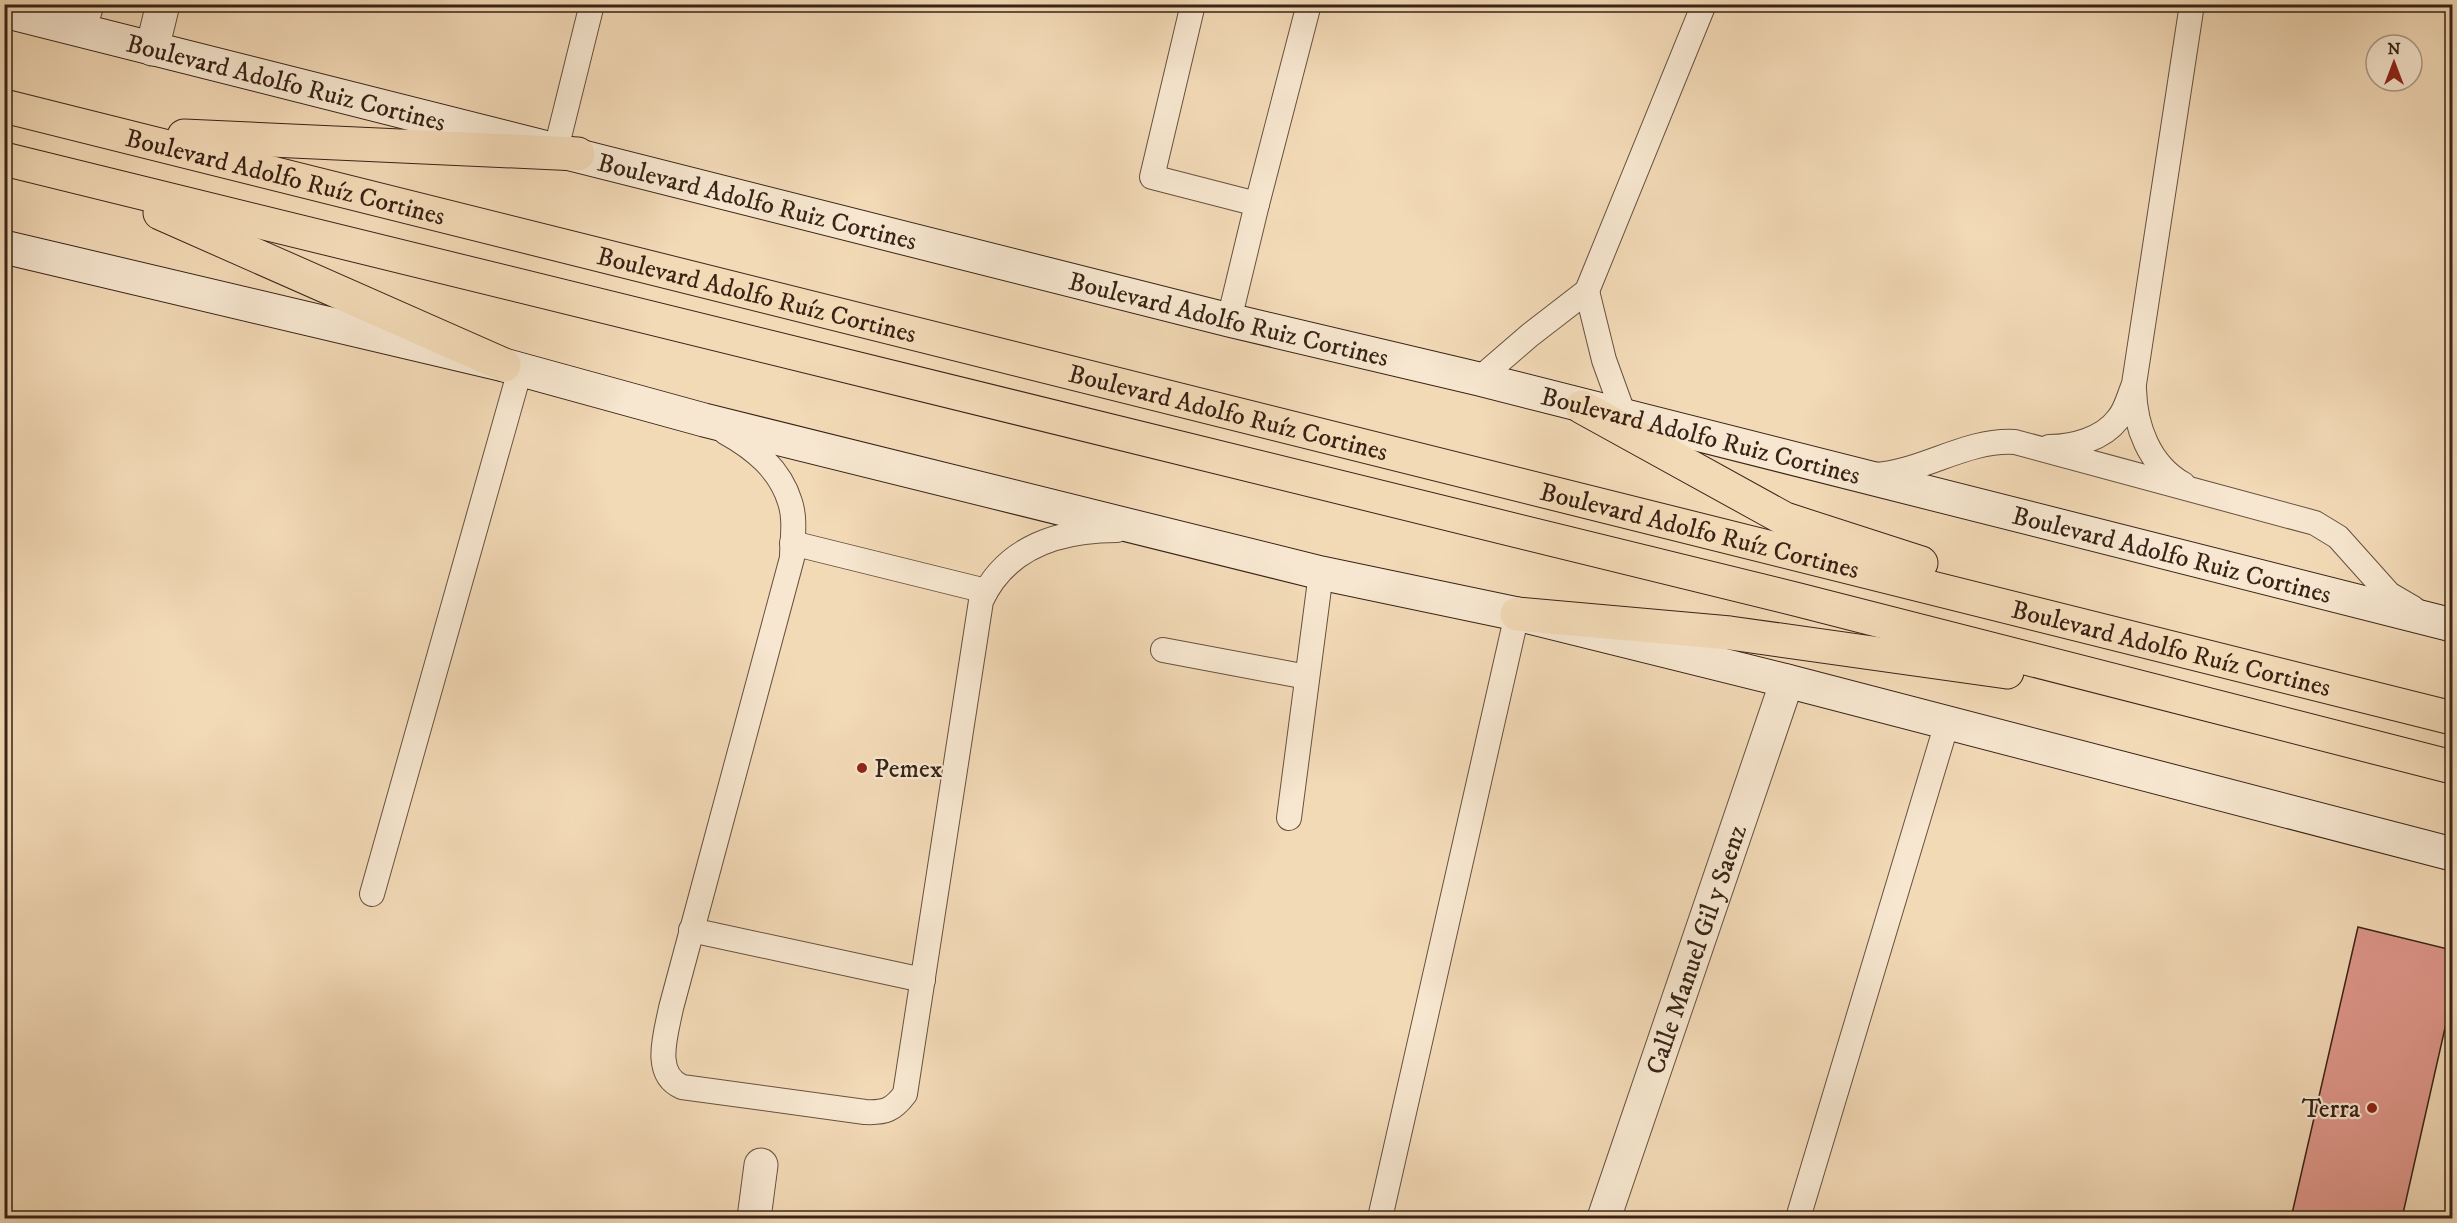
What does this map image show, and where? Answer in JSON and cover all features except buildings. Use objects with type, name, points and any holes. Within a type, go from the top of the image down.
[{"type":"highway","name":"Boulevard Adolfo Ruíz Cortines","points":[[4,106],[2452,718]]},
{"type":"highway","points":[[110,132],[567,152]]},
{"type":"highway","name":"Boulevard Adolfo Ruíz Cortines","points":[[4,159],[1799,600],[2452,767]]},
{"type":"highway","points":[[79,177],[512,368]]},
{"type":"highway","points":[[1582,407],[1785,519],[2193,652]]},
{"type":"highway","points":[[1517,614],[1730,633],[2175,696]]},
{"type":"main road","points":[[152,49],[163,4]]},
{"type":"main road","name":"Boulevard Adolfo Ruiz Cortines","points":[[4,11],[83,16],[152,49],[1229,320],[1479,379],[1582,407],[2446,624]]},
{"type":"main road","points":[[4,247],[512,368],[704,420],[1321,573],[1517,614],[1787,681],[2452,854]]},
{"type":"main road","name":"Calle Manuel Gil y Saenz","points":[[1604,1218],[1787,681]]},
{"type":"main road","points":[[754,1218],[761,1165]]},
{"type":"lane","points":[[567,152],[592,4]]},
{"type":"lane","points":[[1193,4],[1152,177],[1257,204]]},
{"type":"lane","points":[[1229,320],[1309,4]]},
{"type":"lane","points":[[1479,379],[1530,335],[1587,291],[1704,4]]},
{"type":"lane","points":[[2192,4],[2134,384],[2136,417],[2152,454],[2176,480],[2196,491]]},
{"type":"lane","points":[[1587,291],[1604,360],[1625,417]]},
{"type":"lane","points":[[372,894],[512,368]]},
{"type":"lane","points":[[2032,447],[2058,447],[2081,442],[2101,433],[2120,417],[2134,384]]},
{"type":"lane","points":[[704,420],[750,446],[768,463],[790,502],[794,529],[792,558],[671,1008],[663,1058],[665,1072],[673,1083],[682,1087],[849,1111],[882,1113],[897,1104],[905,1094],[981,601],[1003,569],[1016,557],[1042,542],[1073,532],[1140,529]]},
{"type":"lane","points":[[1855,475],[1887,474],[1907,470],[1990,442],[2015,442],[2315,523],[2327,529],[2347,546],[2389,594],[2446,624]]},
{"type":"lane","points":[[792,543],[986,591]]},
{"type":"lane","points":[[1289,818],[1321,573]]},
{"type":"lane","points":[[1380,1218],[1517,614]]},
{"type":"lane","points":[[1163,650],[1307,677]]},
{"type":"lane","points":[[1798,1218],[1947,723]]},
{"type":"lane","points":[[691,930],[923,980]]},
{"type":"place","name":"Pemex","points":[[862,768]]},
{"type":"place","name":"Terra","points":[[2372,1108]]}]
